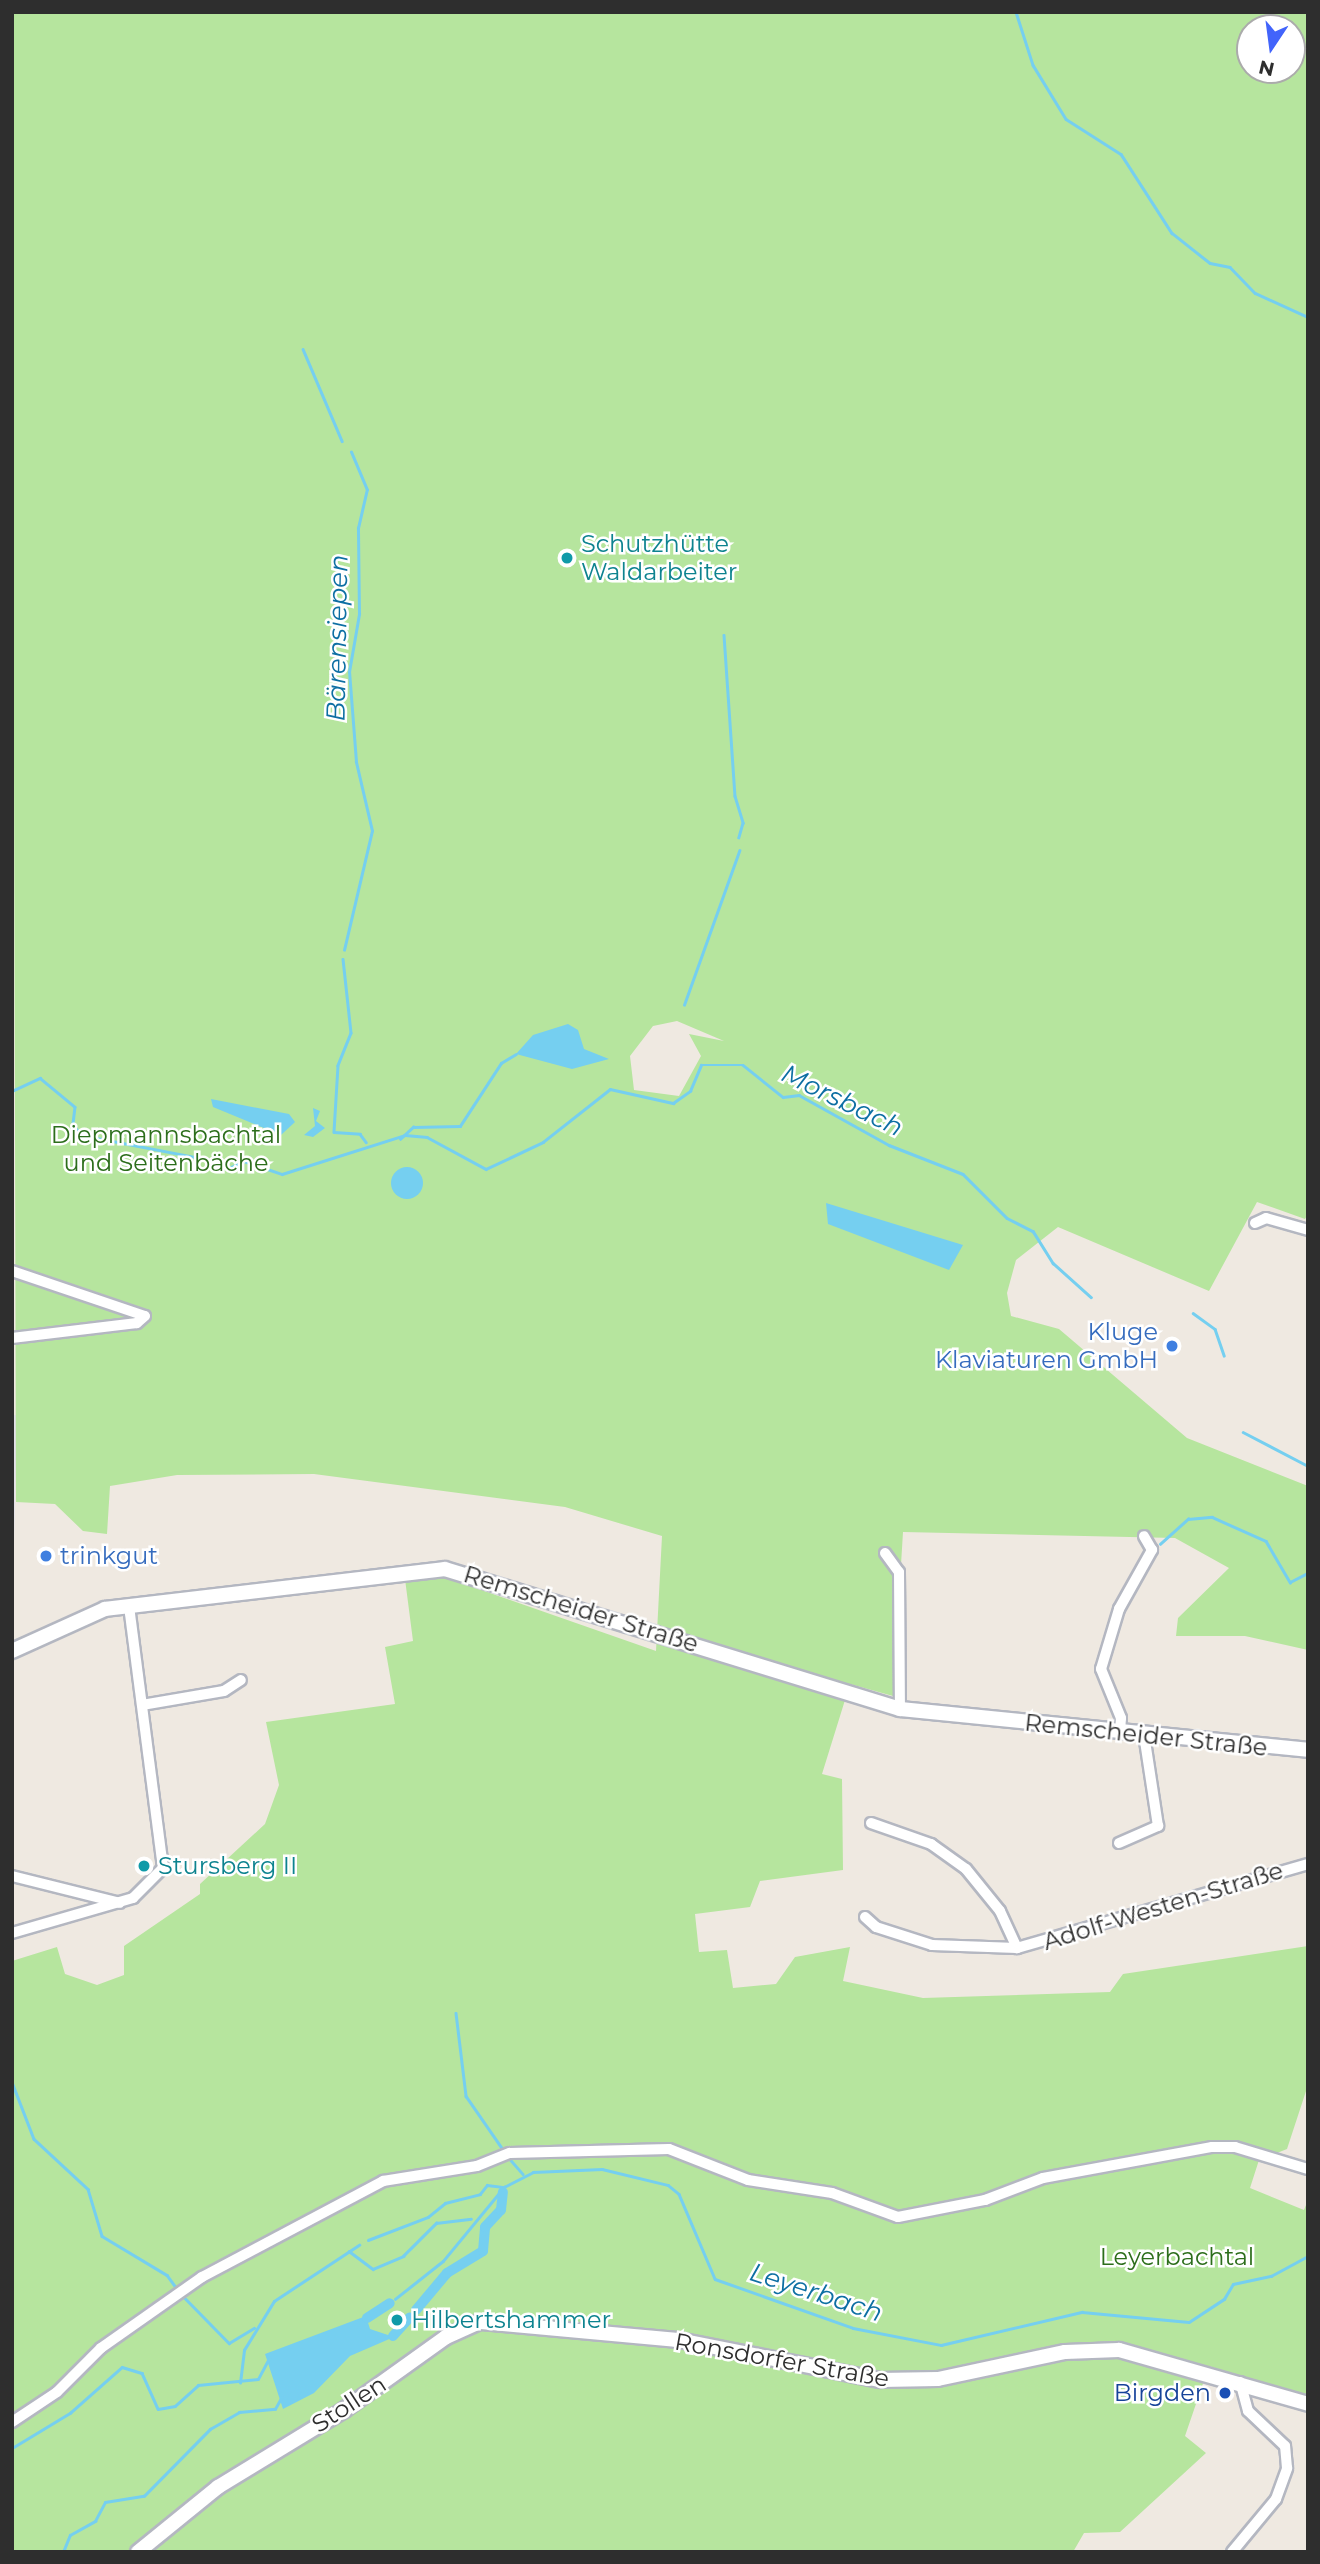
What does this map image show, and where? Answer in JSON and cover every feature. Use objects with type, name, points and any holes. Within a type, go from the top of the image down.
[{"type":"main road","name":"Remscheider Straße","points":[[12,1650],[75,1618],[129,1605],[445,1569],[900,1709],[1308,1750]]},
{"type":"main road","name":"Stollen","points":[[138,2552],[218,2487],[466,2326],[505,2322],[582,2329]]},
{"type":"main road","name":"Ronsdorfer Straße","points":[[582,2329],[679,2340],[880,2380],[938,2379],[1104,2349],[1240,2382],[1308,2404]]},
{"type":"street","points":[[1255,1223],[1266,1218],[1308,1230]]},
{"type":"street","points":[[12,1271],[145,1316],[137,1323],[12,1338]]},
{"type":"street","points":[[1120,1732],[1121,1718],[1101,1669],[1119,1609],[1152,1550],[1144,1536]]},
{"type":"street","points":[[885,1553],[899,1572],[900,1709]]},
{"type":"street","points":[[12,1933],[121,1903],[147,1888],[163,1868],[129,1605]]},
{"type":"street","points":[[142,1705],[224,1690],[241,1680]]},
{"type":"street","points":[[1119,1843],[1158,1826],[1144,1735]]},
{"type":"street","name":"Adolf-Westen-Straße","points":[[871,1824],[931,1844],[966,1869],[1000,1911],[1017,1948]]},
{"type":"street","name":"Adolf-Westen-Straße","points":[[865,1917],[876,1927],[932,1945],[1017,1948],[1308,1864]]},
{"type":"street","points":[[12,1876],[121,1903]]},
{"type":"street","points":[[12,2422],[57,2392],[101,2348],[202,2277],[383,2181],[477,2166],[510,2153],[668,2149],[748,2180],[832,2193],[898,2217],[985,2200],[1043,2178],[1212,2147],[1235,2147],[1308,2169]]},
{"type":"street","points":[[1232,2552],[1276,2500],[1287,2468],[1285,2446],[1248,2411],[1240,2382]]},
{"type":"shaded area","points":[[12,1415],[17,1415],[12,1632]]},
{"type":"green space","points":[[12,12],[1308,12],[1308,1214],[1305,1219],[1257,1202],[1209,1291],[1058,1227],[1016,1260],[1007,1293],[1011,1316],[1059,1329],[1187,1438],[1308,1486],[1308,1650],[1245,1636],[1176,1636],[1178,1618],[1229,1568],[1175,1538],[903,1532],[893,1696],[850,1684],[822,1774],[842,1779],[843,1870],[760,1881],[750,1907],[695,1914],[699,1952],[727,1950],[733,1988],[776,1984],[795,1957],[850,1947],[843,1981],[923,1998],[1110,1992],[1123,1974],[1308,1946],[1308,2085],[1287,2149],[1259,2160],[1250,2188],[1304,2210],[1308,2200],[1308,2399],[1209,2366],[1185,2436],[1206,2453],[1120,2532],[1084,2533],[1073,2552],[12,2552],[12,1961],[57,1947],[65,1974],[97,1985],[124,1975],[124,1946],[200,1894],[200,1884],[265,1824],[279,1785],[266,1722],[395,1704],[385,1647],[413,1641],[405,1579],[447,1578],[656,1651],[662,1536],[565,1507],[314,1474],[177,1475],[110,1486],[107,1534],[83,1531],[55,1504],[16,1502]],"holes":[[[677,1021],[724,1041],[689,1034],[701,1056],[679,1096],[634,1090],[630,1056],[653,1026]]]},
{"type":"water","points":[[568,1024],[578,1030],[584,1049],[609,1059],[572,1069],[516,1054],[533,1035]]},
{"type":"water","points":[[211,1099],[289,1114],[295,1122],[281,1135],[213,1107]]},
{"type":"water","points":[[313,1108],[320,1111],[316,1121],[325,1128],[313,1137],[304,1135],[315,1126]]},
{"type":"water","points":[[407,1167],[418,1172],[423,1183],[418,1194],[407,1199],[396,1194],[391,1183],[396,1172]]},
{"type":"water","points":[[826,1203],[963,1245],[949,1270],[828,1224]]},
{"type":"water","points":[[366,2316],[370,2329],[394,2337],[350,2356],[314,2393],[283,2409],[265,2354]]},
{"type":"waterway","points":[[1016,12],[1033,65],[1066,119],[1121,154],[1172,233],[1210,263],[1230,267],[1255,293],[1308,317]]},
{"type":"waterway","points":[[303,349],[342,441]]},
{"type":"waterway","name":"Bärensiepen","points":[[344,950],[372,831],[356,762],[349,672],[359,614],[358,528],[367,490],[351,452]]},
{"type":"waterway","points":[[724,635],[735,796],[743,823],[739,837]]},
{"type":"waterway","points":[[684,1005],[739,851]]},
{"type":"waterway","name":"Bärensiepen","points":[[343,959],[351,1033],[338,1066],[334,1132],[360,1134],[366,1142]]},
{"type":"waterway","points":[[400,1139],[413,1127],[460,1126],[501,1063],[516,1054]]},
{"type":"waterway","name":"Morsbach","points":[[12,1091],[40,1078],[75,1107],[73,1124],[81,1135],[206,1159],[227,1169],[244,1161],[282,1174],[405,1135],[427,1137],[486,1169],[543,1142],[610,1089],[673,1103],[690,1091],[701,1065],[743,1065],[783,1097],[799,1095],[889,1145],[963,1174],[1007,1218],[1033,1231],[1053,1263],[1091,1297]]},
{"type":"waterway","name":"Morsbach","points":[[1193,1313],[1215,1329],[1224,1355]]},
{"type":"waterway","name":"Morsbach","points":[[1243,1432],[1308,1466]]},
{"type":"waterway","points":[[1160,1544],[1188,1519],[1212,1517],[1266,1541],[1290,1582],[1308,1573]]},
{"type":"waterway","points":[[456,2013],[466,2096],[502,2148]]},
{"type":"waterway","points":[[12,2082],[34,2139],[88,2189],[102,2236],[167,2275],[177,2289]]},
{"type":"waterway","points":[[509,2158],[523,2174]]},
{"type":"waterway","name":"Leyerbach","points":[[368,2240],[428,2217],[445,2203],[480,2194],[487,2185],[504,2187],[533,2172],[602,2169],[668,2185],[679,2194],[715,2279],[853,2328],[941,2345],[1082,2312],[1189,2322],[1224,2299],[1233,2284],[1271,2276],[1308,2256]]},
{"type":"waterway","points":[[395,2299],[443,2261],[504,2187]]},
{"type":"waterway","points":[[416,2310],[447,2273],[483,2251],[485,2227],[501,2210],[503,2192]]},
{"type":"waterway","points":[[349,2251],[373,2269],[403,2256],[436,2223],[471,2219]]},
{"type":"waterway","name":"Leyerbach","points":[[240,2383],[244,2350],[274,2301],[359,2245]]},
{"type":"waterway","points":[[183,2296],[229,2343],[254,2328]]},
{"type":"waterway","points":[[367,2318],[390,2303]]},
{"type":"waterway","points":[[393,2336],[410,2317]]},
{"type":"waterway","name":"Leyerbach","points":[[12,2448],[70,2413],[122,2367],[142,2373],[158,2409],[175,2406],[198,2385],[258,2379],[269,2358]]},
{"type":"waterway","points":[[63,2552],[70,2535],[95,2521],[105,2502],[144,2496],[210,2429],[239,2412],[275,2409],[281,2398]]},
{"type":"place","name":"Schutzhütte Waldarbeiter","points":[[567,558]]},
{"type":"place","name":"Kluge Klaviaturen GmbH","points":[[1172,1346]]},
{"type":"place","name":"trinkgut","points":[[46,1556]]},
{"type":"place","name":"Stursberg II","points":[[144,1866]]},
{"type":"place","name":"Hilbertshammer","points":[[397,2320]]},
{"type":"place","name":"Birgden","points":[[1225,2393]]},
{"type":"park label","name":"Diepmannsbachtal und Seitenbäche","points":[[166,1149]]},
{"type":"park label","name":"Leyerbachtal","points":[[1177,2257]]}]
